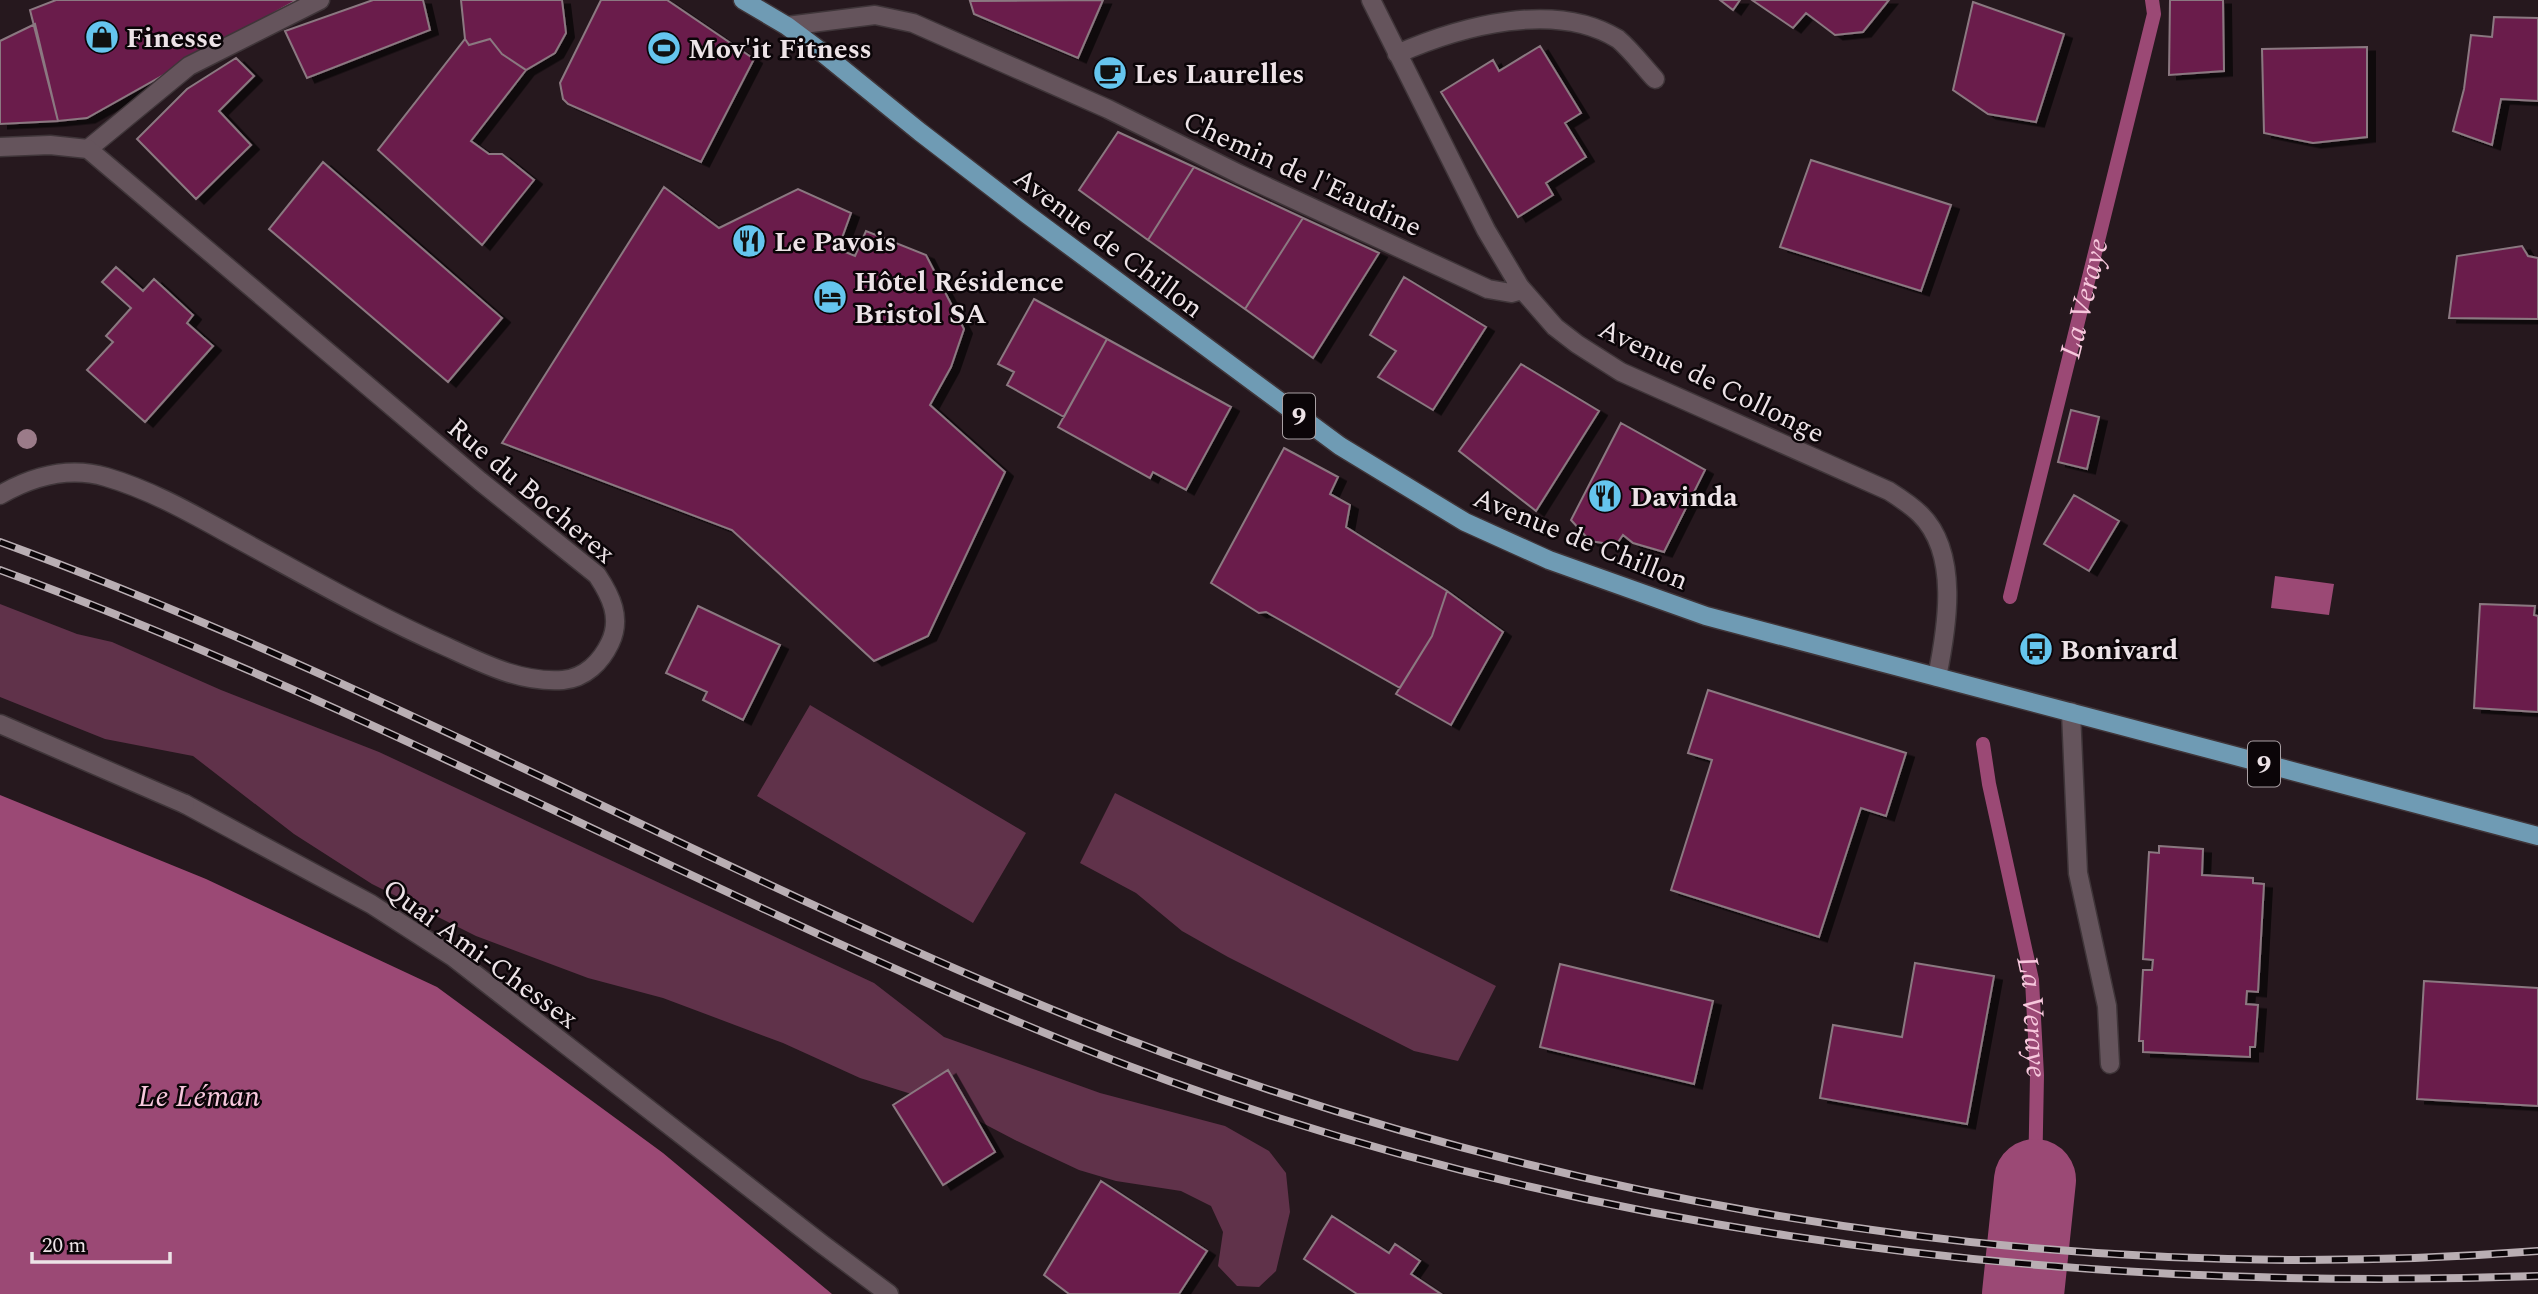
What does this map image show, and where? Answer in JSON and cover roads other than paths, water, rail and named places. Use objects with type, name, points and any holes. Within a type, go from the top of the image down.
[{"type":"main road","name":"Avenue de Chillon","points":[[743,0],[787,26],[1007,198],[1340,446],[1465,522],[1549,560],[1706,616],[2538,836]]},
{"type":"street","points":[[0,147],[50,145],[88,149],[189,66],[320,0]]},
{"type":"street","name":"Avenue de Collonge","points":[[1371,0],[1470,201],[1522,290],[1555,327],[1621,372],[1889,491],[1922,515],[1938,545],[1948,579],[1945,630],[1937,677]]},
{"type":"street","points":[[1397,54],[1457,29],[1531,14],[1577,17],[1617,39],[1655,79]]},
{"type":"street","name":"Chemin de l'Eaudine","points":[[787,26],[874,15],[913,23],[1108,109],[1239,174],[1488,289],[1511,293],[1522,290]]},
{"type":"street","name":"Rue du Bocherex","points":[[0,495],[25,481],[62,472],[103,476],[152,492],[398,625],[499,671],[533,679],[565,680],[586,673],[604,655],[615,633],[615,609],[597,575],[480,481],[88,149]]},
{"type":"street","points":[[2071,712],[2078,873],[2107,1006],[2110,1064]]},
{"type":"street","name":"Quai Ami-Chessex","points":[[0,724],[185,804],[371,904],[453,957],[889,1294]]},
{"type":"water","points":[[2275,576],[2334,584],[2329,615],[2271,608]]},
{"type":"water","name":"Le Léman","points":[[0,795],[206,879],[437,987],[663,1153],[832,1294],[0,1294]]},
{"type":"waterway","name":"La Veraye","points":[[2010,597],[2154,14],[2152,0]]},
{"type":"waterway","name":"La Veraye","points":[[1983,744],[1989,784],[2032,980],[2037,1075],[2035,1180]]},
{"type":"waterway","name":"La Veraye","points":[[2023,1294],[2035,1180]]},
{"type":"railway","points":[[0,542],[255,645],[879,935],[1005,990],[1187,1061],[1374,1122],[1563,1173],[1756,1212],[1950,1240],[2146,1256],[2342,1260],[2538,1251]]},
{"type":"railway","points":[[0,570],[136,623],[270,680],[799,926],[1067,1042],[1243,1106],[1422,1160],[1605,1203],[1789,1236],[1976,1259],[2163,1273],[2351,1279],[2538,1276]]},
{"type":"place","name":"Finesse","points":[[102,37]]},
{"type":"place","name":"Mov'it Fitness","points":[[664,48]]},
{"type":"place","name":"Les Laurelles","points":[[1110,73]]},
{"type":"place","name":"Le Pavois","points":[[749,241]]},
{"type":"place","name":"Hôtel Résidence Bristol SA","points":[[830,297]]},
{"type":"place","name":"Davinda","points":[[1605,496]]},
{"type":"place","name":"Bonivard","points":[[2036,649]]}]
